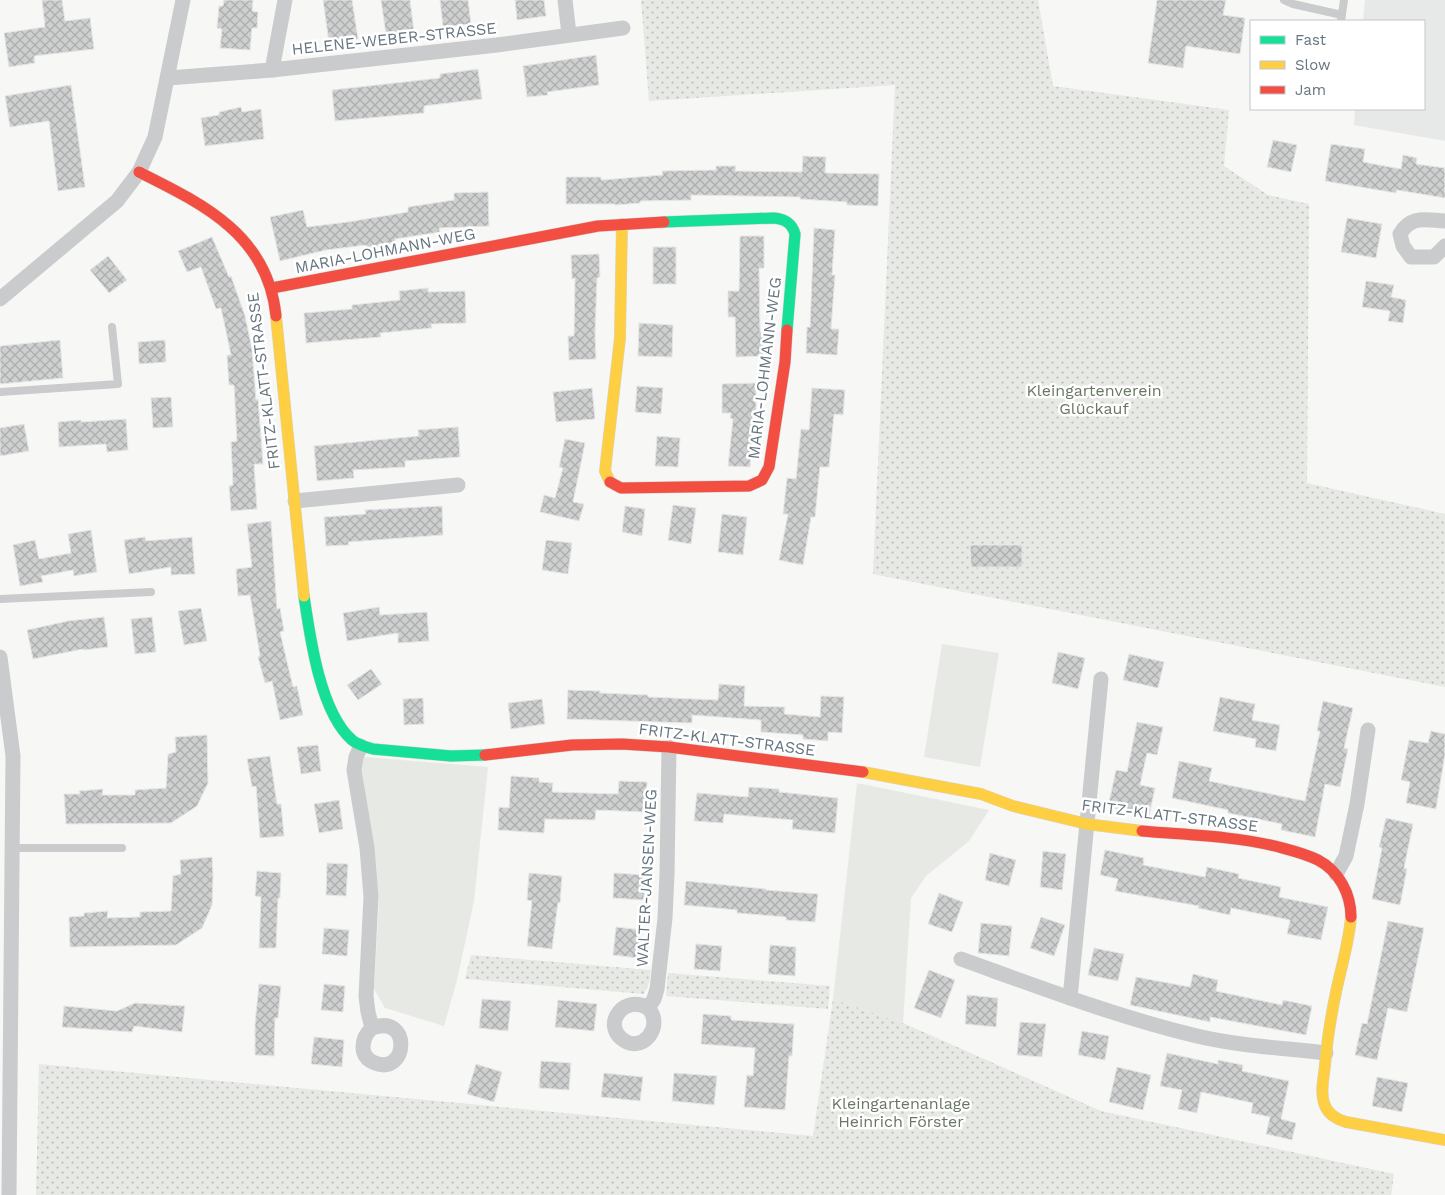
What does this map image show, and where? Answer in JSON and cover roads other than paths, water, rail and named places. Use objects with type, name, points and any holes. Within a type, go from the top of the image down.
[{"type":"street","points":[[0,299],[117,201],[140,172],[155,137],[183,0]]},
{"type":"street","points":[[272,70],[285,0]]},
{"type":"street","points":[[566,0],[569,34]]},
{"type":"street","name":"HELENE-WEBER-STRASSE","points":[[168,78],[272,70],[497,45],[623,28]]},
{"type":"street","name":"FRITZ-KLATT-STRASSE","points":[[140,172],[202,204],[224,220],[245,240],[255,253],[272,288],[304,597],[317,662],[334,718],[342,731],[351,740],[361,746],[373,749],[451,756],[474,756],[572,745],[622,744],[669,747],[884,775],[981,794],[1013,806],[1086,824],[1136,831],[1248,840],[1301,852],[1320,861],[1336,874],[1344,886],[1351,914],[1350,929],[1335,996],[1326,1053],[1323,1079],[1324,1104],[1328,1112],[1336,1119],[1445,1140]]},
{"type":"street","name":"MARIA-LOHMANN-WEG","points":[[272,288],[598,226],[622,224],[774,218],[788,221],[793,226],[795,234],[785,362],[769,467],[763,480],[756,485],[621,488],[612,484],[606,477],[620,338],[622,224]]},
{"type":"street","points":[[1445,221],[1412,220],[1404,227],[1400,234],[1403,246],[1411,257],[1434,257],[1445,246]]},
{"type":"street","points":[[294,501],[458,485]]},
{"type":"street","points":[[0,657],[13,848],[5,1063],[9,1195]]},
{"type":"street","points":[[1070,998],[1101,679]]},
{"type":"street","points":[[1336,874],[1346,856],[1357,804],[1368,730]]},
{"type":"street","points":[[361,746],[356,757],[354,770],[367,848],[370,897],[366,996],[372,1028]]},
{"type":"street","name":"WALTER-JANSEN-WEG","points":[[648,1008],[654,999],[657,989],[665,918],[669,747]]},
{"type":"street","points":[[961,959],[1070,998],[1199,1036],[1241,1044],[1326,1053]]},
{"type":"lane","points":[[1284,0],[1341,18],[1344,0]]},
{"type":"lane","points":[[0,392],[118,384],[112,327]]},
{"type":"lane","points":[[0,600],[151,592]]},
{"type":"lane","points":[[13,848],[122,848]]},
{"type":"park label","name":"Kleingartenverein Glückauf","points":[[1094,399]]},
{"type":"park label","name":"Kleingartenanlage Heinrich Förster","points":[[901,1112]]}]
